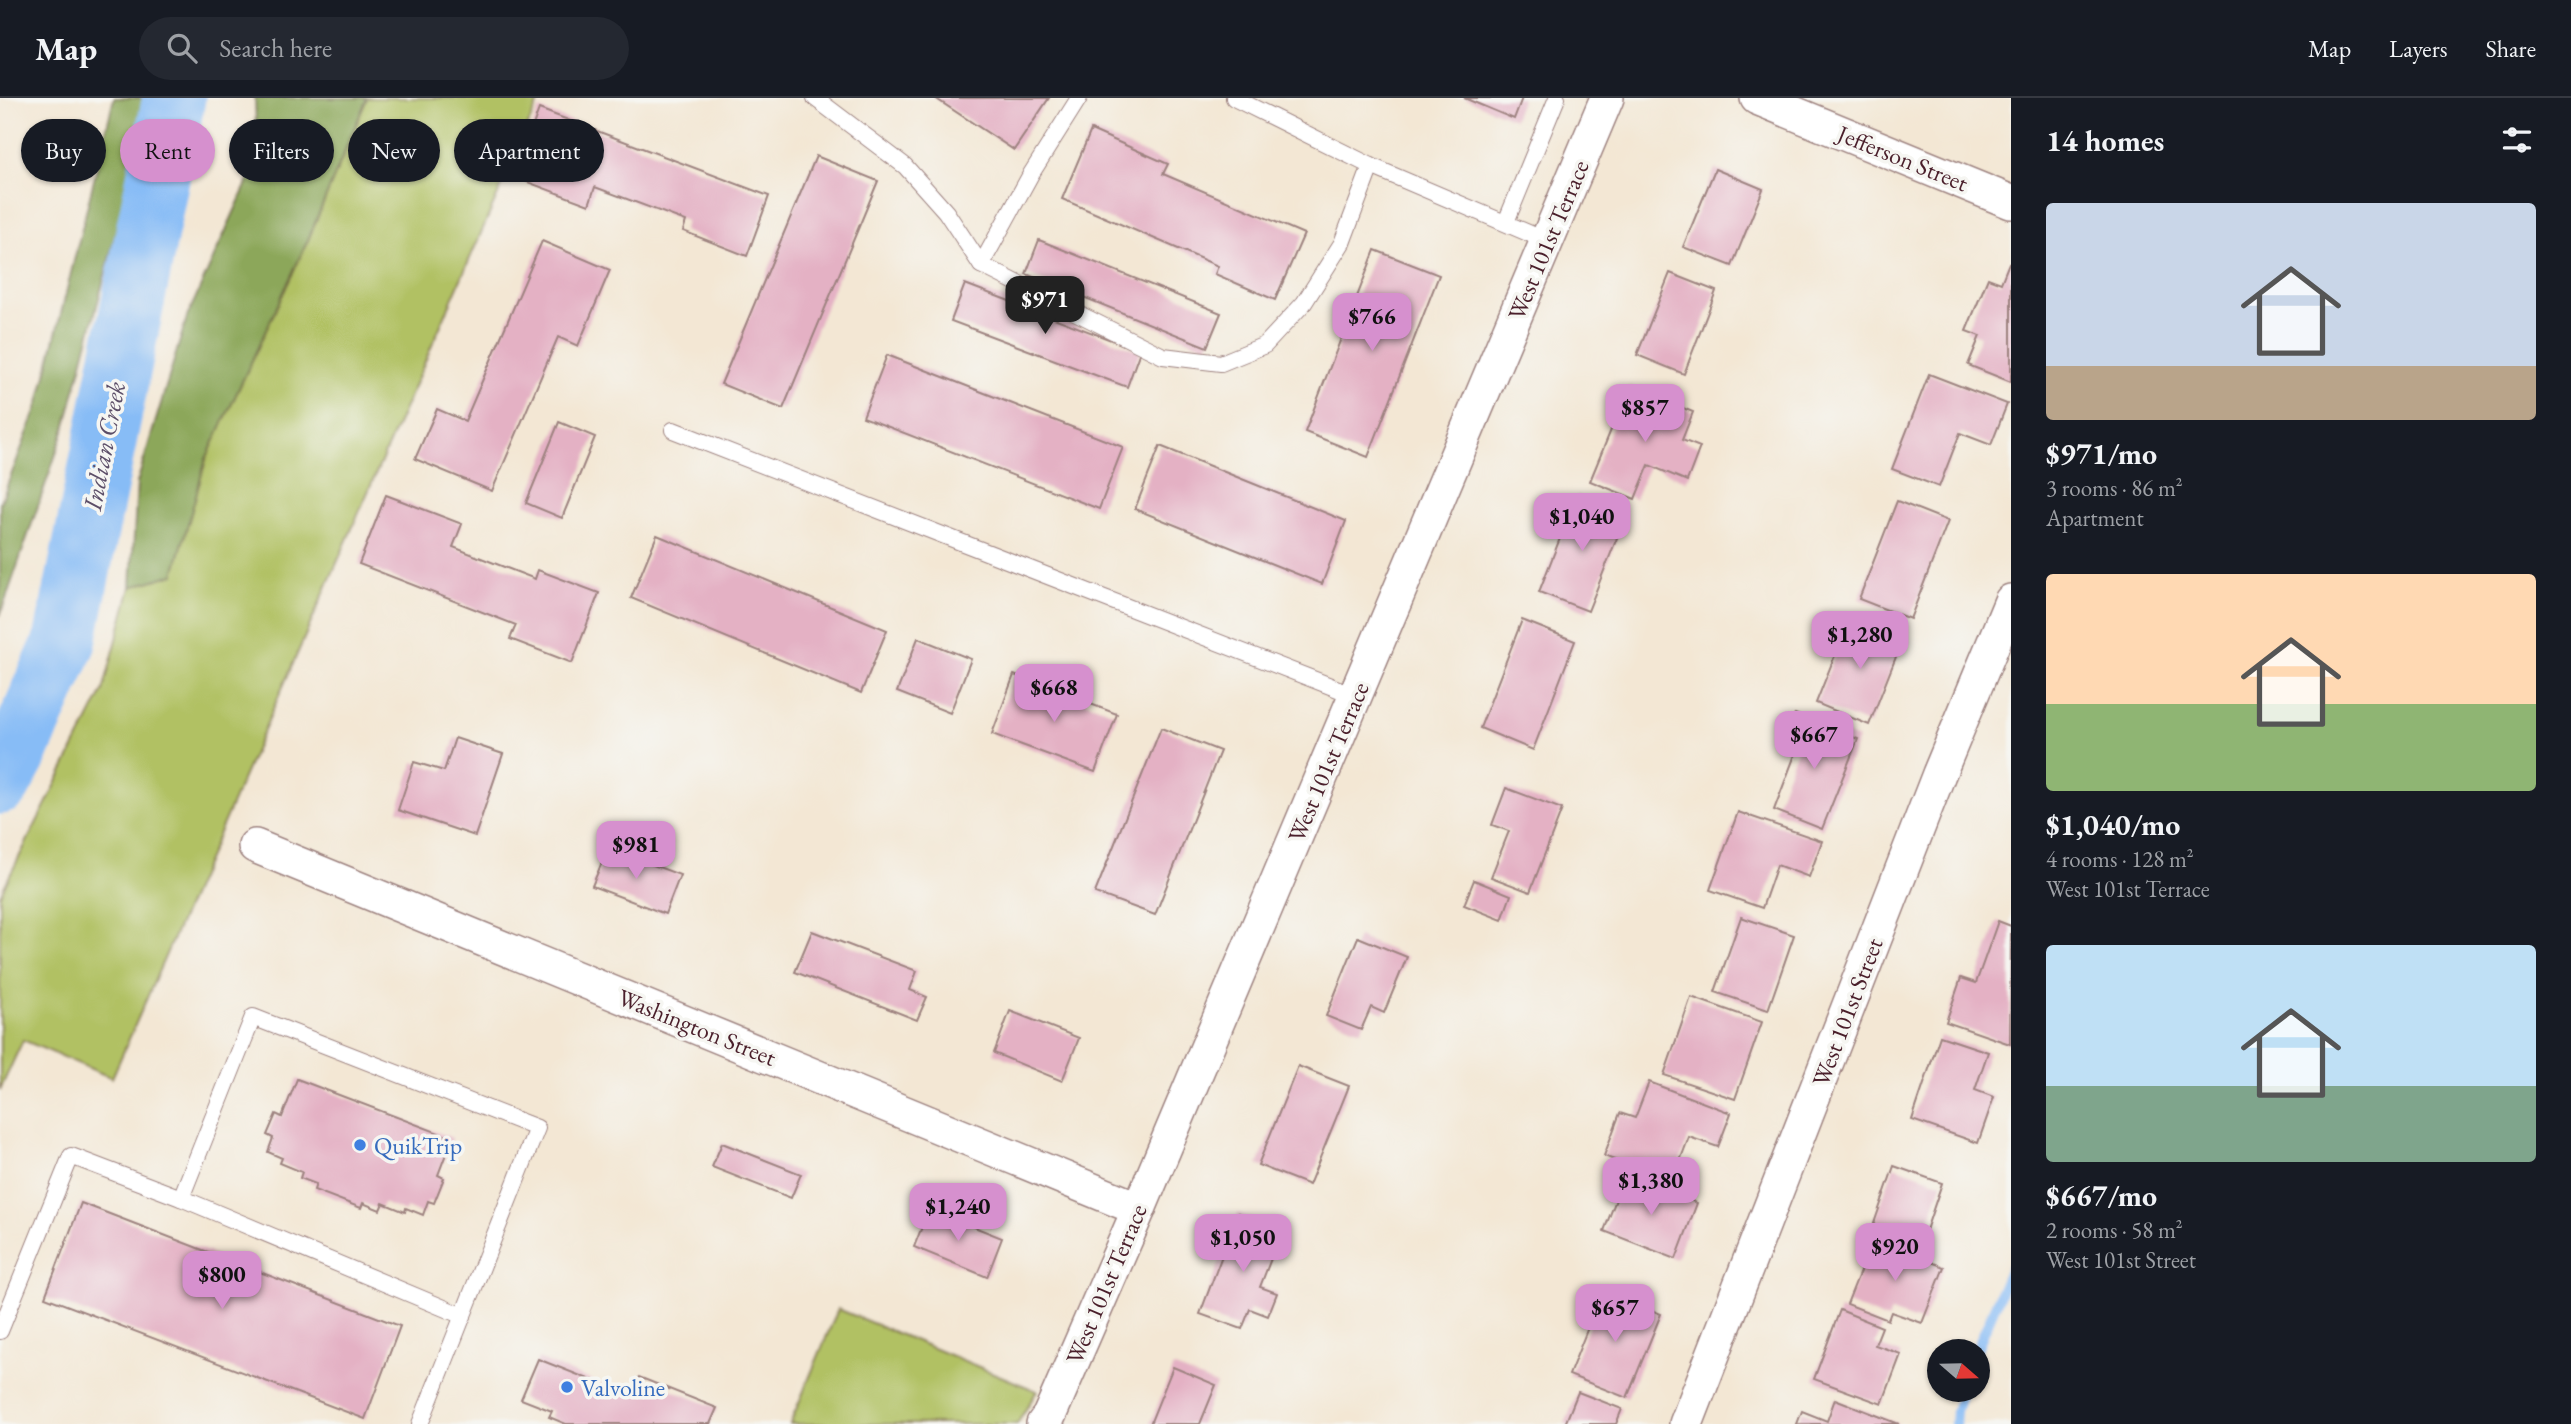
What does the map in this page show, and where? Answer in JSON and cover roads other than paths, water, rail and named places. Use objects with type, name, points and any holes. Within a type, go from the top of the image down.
[{"type":"street","name":"West 101st Terrace","points":[[1043,1424],[1049,1416],[1139,1209],[1607,98]]},
{"type":"street","name":"Jefferson Street","points":[[1756,98],[2011,202]]},
{"type":"street","name":"West 101st Street","points":[[1686,1424],[1939,774],[2011,601]]},
{"type":"street","name":"Washington Street","points":[[255,846],[1139,1209]]},
{"type":"lane","points":[[815,98],[905,166],[946,212],[981,265],[1163,356],[1221,363],[1265,345],[1304,303],[1342,243],[1371,166]]},
{"type":"lane","points":[[981,265],[1031,174],[1079,98]]},
{"type":"lane","points":[[1234,98],[1371,166],[1547,240]]},
{"type":"lane","points":[[1506,222],[1557,98]]},
{"type":"lane","points":[[673,430],[1356,696]]},
{"type":"lane","points":[[181,1198],[253,1017],[537,1128],[420,1424]]},
{"type":"lane","points":[[0,1331],[71,1156],[181,1198],[463,1316]]},
{"type":"waterway","name":"Indian Creek","points":[[0,783],[15,756],[65,641],[174,98]]},
{"type":"waterway","points":[[1981,1339],[2011,1268]]},
{"type":"waterway","points":[[1955,1424],[1959,1402]]},
{"type":"place","name":"QuikTrip","points":[[360,1145]]},
{"type":"place","name":"Valvoline","points":[[567,1387]]}]
